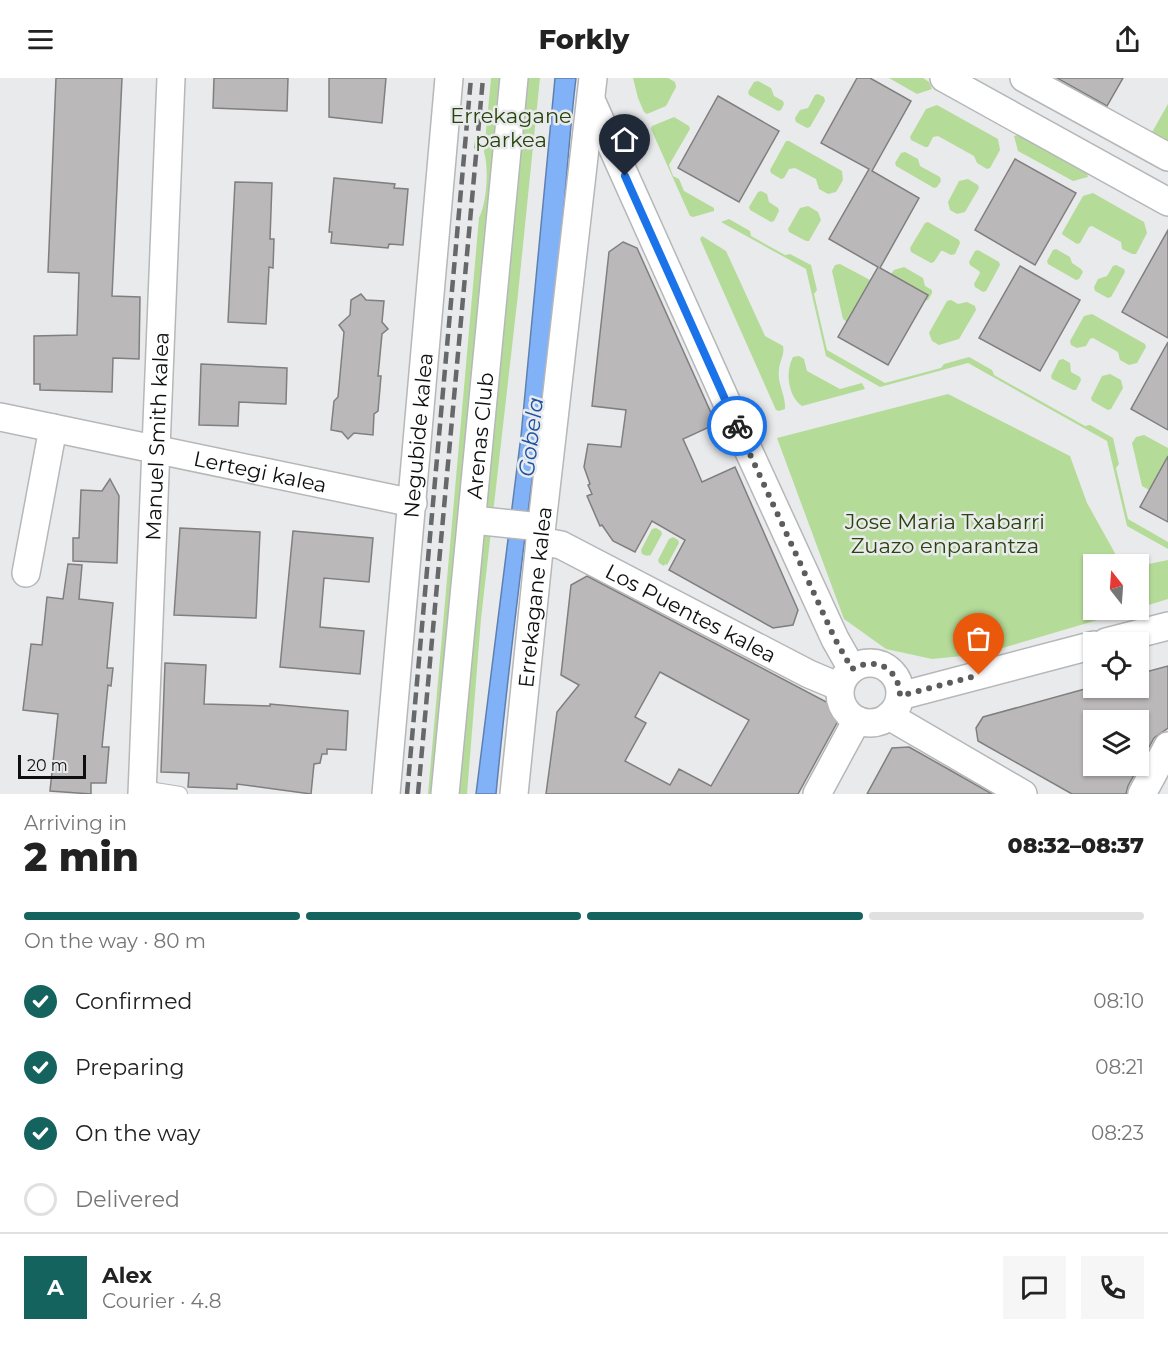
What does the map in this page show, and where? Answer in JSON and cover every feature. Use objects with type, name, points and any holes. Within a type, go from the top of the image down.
[{"type":"street","name":"Manuel Smith kalea","points":[[142,791],[171,78]]},
{"type":"street","name":"Negubide kalea","points":[[386,794],[449,78]]},
{"type":"street","name":"Arenas Club","points":[[445,794],[485,521],[514,78]]},
{"type":"street","points":[[944,78],[1168,202]]},
{"type":"street","points":[[1024,78],[1168,157]]},
{"type":"street","points":[[592,89],[745,443],[835,639],[846,678],[840,697],[849,714],[857,720],[873,723],[894,706],[1083,648]]},
{"type":"street","name":"Errekagane kalea","points":[[514,794],[537,531],[592,89]]},
{"type":"street","name":"Lertegi kalea","points":[[0,417],[413,503]]},
{"type":"street","points":[[26,573],[53,428]]},
{"type":"street","name":"Los Puentes kalea","points":[[485,521],[537,531],[809,674],[846,678]]},
{"type":"street","points":[[1145,632],[1168,626]]},
{"type":"street","points":[[846,678],[868,663],[885,666],[897,679],[894,706]]},
{"type":"street","points":[[894,706],[1023,794]]},
{"type":"street","points":[[817,794],[857,720]]},
{"type":"street","points":[[1142,794],[1168,746]]},
{"type":"lane","points":[[142,791],[180,794]]},
{"type":"green space","name":"Errekagane parkea","points":[[491,78],[540,78],[481,619],[467,794],[428,794],[479,218],[486,185],[484,152]]},
{"type":"green space","points":[[633,78],[668,78],[675,82],[676,87],[666,106],[647,114],[638,98]]},
{"type":"green space","points":[[889,78],[923,78],[929,82],[932,89],[917,94]]},
{"type":"green space","points":[[758,81],[771,88],[774,96],[783,101],[781,110],[778,111],[749,95],[748,92],[754,82]]},
{"type":"green space","points":[[815,95],[824,97],[825,101],[810,127],[807,128],[796,122],[795,118],[800,110],[808,108]]},
{"type":"green space","points":[[1168,104],[1168,143],[1151,134]]},
{"type":"green space","points":[[937,105],[998,139],[1000,150],[990,168],[987,169],[977,163],[974,156],[938,136],[933,137],[928,147],[911,140],[910,137],[926,109]]},
{"type":"green space","points":[[674,117],[690,129],[669,165],[673,176],[679,179],[684,191],[714,208],[714,211],[690,216],[651,129],[652,126]]},
{"type":"green space","points":[[1022,134],[1086,170],[1088,177],[1073,181],[1018,151],[1014,136]]},
{"type":"green space","points":[[786,141],[842,171],[843,180],[836,192],[828,194],[819,189],[816,179],[795,168],[789,169],[781,179],[771,173],[770,170]]},
{"type":"green space","points":[[905,152],[918,159],[920,166],[940,177],[941,181],[937,187],[934,188],[896,166],[895,163],[901,153]]},
{"type":"green space","points":[[968,179],[979,188],[965,212],[957,214],[950,210],[948,202],[959,181]]},
{"type":"green space","points":[[761,191],[767,194],[769,202],[778,208],[779,211],[774,221],[771,222],[750,210],[749,207]]},
{"type":"green space","points":[[1093,193],[1144,222],[1147,233],[1136,254],[1122,249],[1121,242],[1092,226],[1077,244],[1063,235],[1062,233],[1083,196]]},
{"type":"green space","points":[[808,206],[818,212],[821,220],[809,241],[806,241],[789,232],[788,229],[800,208]]},
{"type":"green space","points":[[729,219],[750,231],[751,236],[785,255],[790,254],[811,265],[817,290],[814,294],[827,350],[885,383],[941,368],[944,364],[969,357],[992,370],[994,375],[1085,426],[1090,425],[1113,438],[1119,464],[1116,468],[1128,519],[1168,542],[1168,549],[1127,526],[1107,441],[968,363],[880,387],[826,356],[806,269],[721,222]]},
{"type":"green space","points":[[928,222],[959,240],[955,254],[951,255],[941,251],[931,263],[911,252],[910,248],[925,223]]},
{"type":"green space","points":[[702,236],[726,251],[765,336],[783,346],[779,375],[785,409],[776,410],[700,239]]},
{"type":"green space","points":[[1056,249],[1070,257],[1072,263],[1081,269],[1083,272],[1079,279],[1076,280],[1048,264],[1047,261]]},
{"type":"green space","points":[[978,250],[999,262],[1000,265],[986,291],[983,292],[974,284],[980,273],[969,262]]},
{"type":"green space","points":[[840,264],[870,280],[847,322],[843,319],[832,271],[835,265]]},
{"type":"green space","points":[[1116,265],[1125,272],[1111,297],[1108,298],[1095,291],[1094,287],[1098,279],[1107,276]]},
{"type":"green space","points":[[904,267],[923,278],[925,286],[932,290],[928,300],[924,301],[928,295],[891,274],[894,270]]},
{"type":"green space","points":[[951,300],[958,304],[967,302],[975,306],[976,310],[959,339],[939,345],[932,341],[929,333],[947,301]]},
{"type":"green space","points":[[1092,314],[1145,344],[1146,347],[1137,363],[1129,365],[1120,360],[1118,352],[1093,338],[1086,346],[1077,348],[1071,345],[1070,341],[1084,316]]},
{"type":"green space","points":[[799,356],[804,359],[807,371],[840,389],[862,383],[865,389],[802,406],[797,402],[789,383],[789,370],[793,357]]},
{"type":"green space","points":[[1063,359],[1070,363],[1071,372],[1080,377],[1081,380],[1076,390],[1052,379],[1051,376],[1059,360]]},
{"type":"green space","points":[[1110,374],[1121,380],[1123,388],[1111,409],[1108,410],[1092,401],[1091,398],[1102,376]]},
{"type":"green space","name":"Jose Maria Txabarri Zuazo enparantza","points":[[948,394],[1070,456],[1087,503],[1115,554],[1083,554],[1083,620],[1098,620],[982,654],[932,659],[886,649],[844,619],[777,438]]},
{"type":"green space","points":[[1144,435],[1168,448],[1168,456],[1149,490],[1142,486],[1132,443],[1136,437]]},
{"type":"green space","points":[[656,528],[662,534],[650,556],[642,554],[641,550],[652,529]]},
{"type":"green space","points":[[673,537],[679,543],[667,565],[664,566],[658,560],[669,539]]},
{"type":"green space","points":[[1168,560],[1168,599],[1149,605],[1149,564]]},
{"type":"water","name":"Gobela","points":[[555,78],[576,78],[560,249],[510,658],[496,794],[476,794],[521,436]]},
{"type":"building","points":[[56,78],[122,78],[112,296],[140,297],[139,359],[113,358],[112,392],[40,390],[40,384],[34,384],[34,336],[77,335],[79,273],[48,272]]},
{"type":"building","points":[[214,78],[288,78],[287,111],[213,108]]},
{"type":"building","points":[[329,78],[386,78],[382,123],[329,117]]},
{"type":"building","points":[[857,78],[870,78],[911,101],[872,171],[919,198],[880,268],[928,295],[888,365],[838,337],[878,267],[829,239],[869,169],[821,143]]},
{"type":"building","points":[[1057,78],[1123,78],[1107,106]]},
{"type":"building","points":[[718,96],[779,131],[739,202],[678,168]]},
{"type":"building","points":[[1015,159],[1076,193],[1035,265],[975,230]]},
{"type":"building","points":[[334,178],[395,184],[394,188],[408,189],[403,245],[389,244],[388,248],[331,243],[332,232],[329,232]]},
{"type":"building","points":[[235,182],[272,183],[270,239],[274,239],[273,268],[269,267],[266,324],[228,322]]},
{"type":"building","points":[[1168,230],[1168,338],[1122,312]]},
{"type":"building","points":[[623,242],[637,248],[716,424],[683,439],[702,482],[735,467],[798,610],[793,625],[773,628],[669,570],[685,540],[652,521],[635,552],[613,541],[602,525],[600,526],[587,496],[592,494],[584,467],[588,444],[621,447],[626,410],[592,406],[609,252]]},
{"type":"building","points":[[1020,266],[1080,300],[1040,371],[979,338]]},
{"type":"building","points":[[361,294],[366,300],[384,301],[382,322],[388,329],[382,334],[378,376],[381,376],[378,411],[374,414],[373,435],[354,433],[348,439],[342,432],[331,430],[334,401],[338,397],[344,332],[339,325],[350,315],[351,300]]},
{"type":"building","points":[[1168,342],[1168,430],[1131,409]]},
{"type":"building","points":[[201,364],[287,368],[286,404],[239,402],[238,426],[199,425]]},
{"type":"building","points":[[1168,456],[1168,522],[1140,507]]},
{"type":"building","points":[[110,479],[119,496],[117,563],[73,561],[73,538],[79,538],[81,490],[102,491]]},
{"type":"building","points":[[180,528],[260,532],[256,618],[174,615]]},
{"type":"building","points":[[293,531],[373,538],[369,582],[324,578],[320,627],[364,631],[360,674],[280,667]]},
{"type":"building","points":[[68,564],[82,565],[79,599],[113,603],[107,668],[113,668],[111,686],[108,685],[102,747],[109,747],[106,783],[91,783],[91,794],[50,791],[58,714],[23,710],[31,644],[42,645],[47,597],[63,599]]},
{"type":"building","points":[[587,576],[834,706],[838,721],[798,794],[546,794],[557,712],[579,685],[561,675],[571,585]],"holes":[[[660,672],[749,720],[711,786],[679,769],[670,785],[625,761],[646,723],[635,717]]]},
{"type":"building","points":[[165,663],[206,665],[204,704],[270,706],[270,704],[348,711],[346,750],[327,749],[327,754],[322,754],[320,763],[314,764],[311,794],[237,784],[237,789],[188,787],[189,773],[161,772]]},
{"type":"building","points":[[1168,666],[1168,728],[1154,738],[1149,747],[1149,710],[1083,710],[1083,776],[1133,776],[1126,794],[1072,794],[978,741],[976,728],[983,717],[1083,689],[1083,698],[1149,698],[1149,671]]},
{"type":"building","points":[[909,747],[992,794],[867,794],[892,748]]},
{"type":"railway","points":[[407,794],[471,78]]},
{"type":"railway","points":[[418,794],[483,78]]},
{"type":"way so far","points":[[737,426],[835,639],[852,669],[868,663],[885,666],[897,679],[900,696],[979,675]]},
{"type":"route","points":[[625,176],[737,426]]}]
